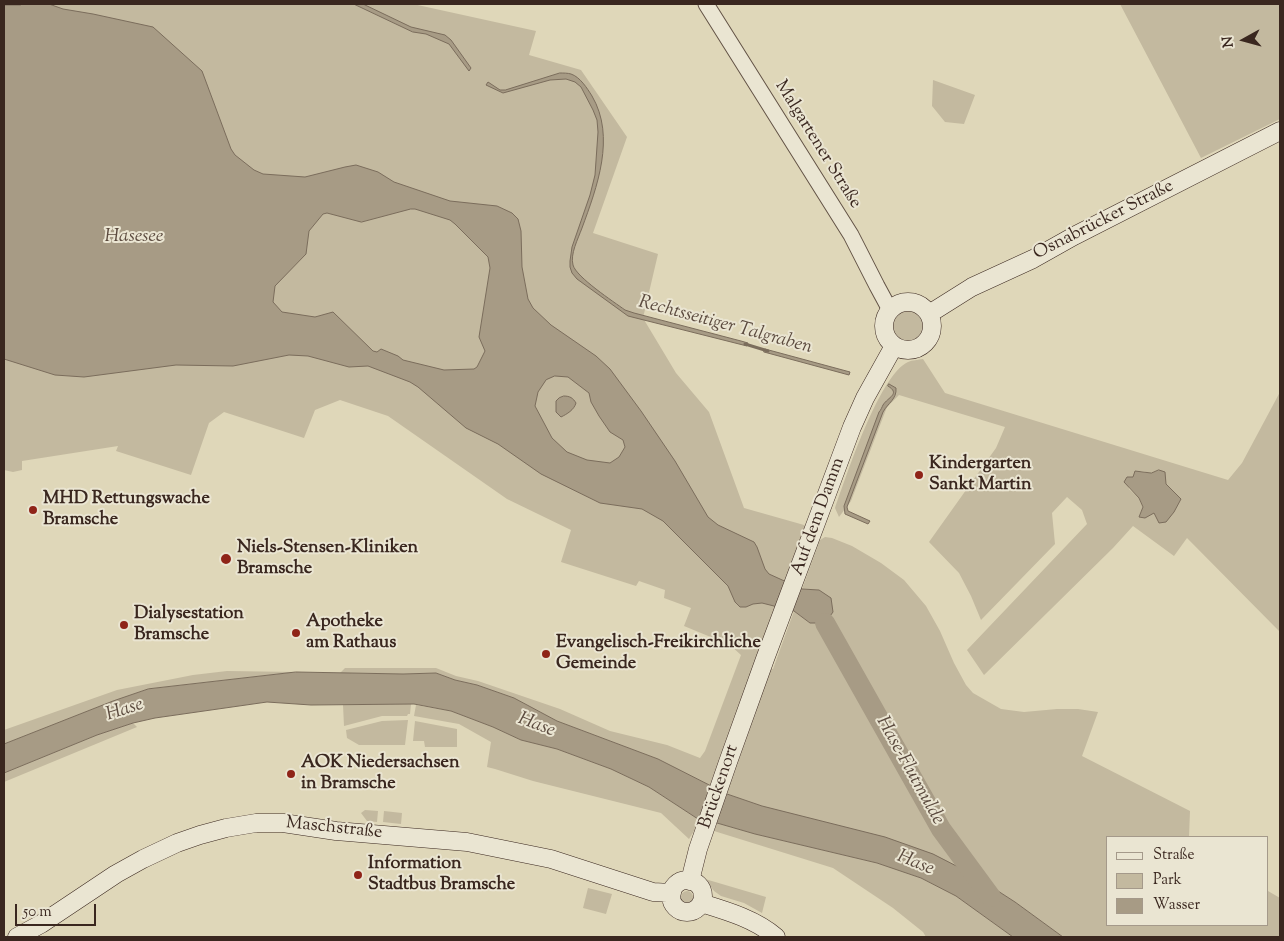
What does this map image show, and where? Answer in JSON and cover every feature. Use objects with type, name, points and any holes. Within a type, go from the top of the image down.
[{"type":"main road","name":"Osnabrücker Straße","points":[[929,314],[972,287],[1026,262],[1280,131]]},
{"type":"main road","points":[[911,302],[924,308],[929,314],[932,322],[930,338],[917,349],[901,350],[888,340],[884,325],[890,310],[896,305],[911,302]]},
{"type":"main road","name":"Auf dem Damm","points":[[753,693],[852,427],[865,398],[894,346]]},
{"type":"main road","name":"Brückenort","points":[[690,881],[703,834],[753,693]]},
{"type":"main road","name":"Maschstraße","points":[[17,937],[41,924],[116,874],[143,859],[177,843],[200,835],[256,823],[283,823],[336,831],[467,842],[551,859],[653,892],[672,893]]},
{"type":"main road","points":[[690,881],[700,889],[702,894],[701,903],[694,911],[684,912],[675,907],[672,902],[672,893],[676,885],[690,881]]},
{"type":"main road","points":[[701,903],[747,919],[776,937]]},
{"type":"street","name":"Malgartener Straße","points":[[706,4],[851,235],[890,310]]},
{"type":"green space","points":[[4,4],[413,4],[536,31],[529,55],[581,70],[627,137],[593,233],[658,254],[643,318],[676,373],[709,412],[744,508],[804,525],[813,531],[762,669],[773,669],[794,611],[810,623],[825,623],[819,590],[802,589],[820,540],[825,537],[832,538],[852,546],[881,563],[904,580],[926,606],[940,631],[954,663],[966,685],[973,693],[1001,709],[1024,712],[1078,709],[1098,712],[1082,756],[1190,811],[1189,836],[1106,836],[1106,926],[1269,926],[1269,892],[1280,898],[1280,937],[1063,937],[1015,902],[970,873],[727,794],[658,759],[557,721],[514,698],[436,673],[340,673],[345,668],[436,668],[560,709],[610,731],[667,745],[700,758],[705,751],[741,655],[730,645],[684,626],[691,608],[664,598],[665,590],[639,581],[636,586],[561,562],[571,530],[507,499],[388,416],[340,400],[315,410],[304,438],[224,412],[209,423],[191,475],[116,451],[118,446],[22,461],[22,470],[13,472],[4,470]]},
{"type":"green space","points":[[1120,4],[1280,4],[1280,119],[1201,158]]},
{"type":"green space","points":[[933,80],[975,95],[964,124],[945,122],[932,106]]},
{"type":"green space","points":[[908,308],[920,314],[926,326],[920,338],[908,344],[896,338],[890,326],[896,314]]},
{"type":"green space","points":[[923,359],[945,393],[1228,480],[1242,463],[1280,392],[1280,632],[1187,538],[1174,556],[1133,526],[984,675],[967,650],[1087,524],[1082,510],[1067,497],[1052,513],[1055,544],[981,620],[959,573],[929,542],[996,448],[1005,427],[899,395],[887,407],[851,501],[839,517],[835,508],[855,452],[875,406],[897,371],[908,362]],"holes":[[[1159,470],[1166,484],[1154,511],[1150,515],[1139,517],[1143,508],[1139,498],[1129,489],[1127,477],[1133,477],[1141,471],[1151,473]]]},
{"type":"green space","points":[[227,671],[296,672],[148,689],[4,744],[4,730],[117,690],[193,675]]},
{"type":"green space","points":[[411,704],[410,714],[407,716],[382,716],[344,726],[343,705]]},
{"type":"green space","points":[[416,705],[451,711],[521,740],[557,749],[611,769],[649,787],[698,819],[694,831],[689,839],[661,813],[533,781],[487,767],[491,742],[459,724],[414,716]]},
{"type":"green space","points":[[408,720],[405,745],[359,745],[347,738],[346,730],[382,721]]},
{"type":"green space","points":[[415,721],[457,729],[457,747],[425,747],[424,741],[413,741]]},
{"type":"green space","points":[[133,723],[137,727],[4,782],[4,773],[97,735]]},
{"type":"green space","points":[[365,810],[378,811],[377,822],[367,821],[361,813]]},
{"type":"green space","points":[[384,811],[402,813],[401,824],[383,822]]},
{"type":"green space","points":[[717,823],[877,863],[921,878],[956,896],[1013,937],[926,937],[923,932],[893,908],[833,868],[714,831]]},
{"type":"green space","points":[[705,879],[766,897],[762,913],[744,903],[721,896],[714,891]]},
{"type":"green space","points":[[588,888],[612,894],[606,914],[583,908]]},
{"type":"green space","points":[[685,891],[689,891],[693,897],[689,903],[685,903],[681,899],[681,895]]},
{"type":"water","name":"Hasesee","points":[[49,4],[63,9],[153,27],[202,71],[231,149],[235,155],[254,170],[263,174],[305,177],[356,165],[378,172],[394,182],[450,201],[497,206],[512,213],[518,219],[521,231],[522,267],[528,299],[533,308],[551,325],[596,356],[610,369],[675,461],[708,517],[718,525],[754,542],[769,574],[802,589],[819,590],[831,598],[833,612],[825,623],[810,623],[794,611],[762,603],[740,607],[735,602],[728,586],[663,521],[642,509],[600,503],[541,474],[498,444],[466,428],[410,382],[368,366],[349,367],[308,356],[289,355],[233,366],[176,365],[84,377],[55,375],[4,359],[4,5]],"holes":[[[411,209],[450,220],[488,257],[490,268],[479,337],[485,351],[477,367],[474,369],[444,370],[403,360],[381,349],[377,352],[373,351],[333,312],[315,317],[282,312],[273,302],[275,286],[306,254],[309,231],[323,214],[327,213],[361,222]],[[555,376],[568,377],[589,393],[591,402],[610,432],[623,440],[625,447],[619,457],[610,463],[587,460],[567,452],[552,438],[535,406],[538,392],[546,380]]]},
{"type":"water","points":[[354,4],[363,4],[411,27],[445,35],[451,40],[471,68],[469,71],[449,44],[426,34],[413,32]]},
{"type":"water","points":[[560,73],[574,75],[586,86],[599,112],[603,128],[602,162],[598,179],[573,251],[572,261],[576,270],[596,289],[625,310],[748,343],[747,346],[628,316],[577,279],[572,273],[570,261],[572,247],[595,175],[598,132],[597,120],[593,110],[581,87],[575,82],[566,79],[550,80],[503,93],[486,85],[488,82],[500,90],[505,90]]},
{"type":"water","points":[[765,349],[850,372],[849,375],[764,352]]},
{"type":"water","points":[[889,384],[896,388],[895,395],[883,412],[847,507],[848,511],[870,521],[868,524],[845,514],[844,506],[879,412],[885,402],[892,396],[893,391],[888,386]]},
{"type":"water","points":[[564,396],[568,396],[576,403],[572,410],[561,417],[556,412],[556,401]]},
{"type":"water","points":[[1159,470],[1165,472],[1166,484],[1181,499],[1166,522],[1159,523],[1154,513],[1145,518],[1139,517],[1143,507],[1139,498],[1124,482],[1127,477],[1133,477],[1135,471],[1151,473]]},
{"type":"water","name":"Hase","points":[[296,672],[436,673],[477,685],[514,698],[557,721],[658,759],[727,794],[762,806],[885,837],[933,854],[970,873],[1015,902],[1063,937],[1013,937],[956,896],[921,878],[877,863],[698,819],[649,787],[611,769],[557,749],[521,740],[451,711],[414,704],[311,705],[267,702],[155,718],[97,735],[4,773],[4,744],[113,701],[148,689]]},
{"type":"waterway","name":"Rechtsseitiger Talgraben","points":[[745,344],[768,351]]},
{"type":"waterway","name":"Hase-Flutmulde","points":[[825,623],[941,829],[991,897]]},
{"type":"place","name":"Kindergarten Sankt Martin","points":[[919,475]]},
{"type":"place","name":"MHD Rettungswache Bramsche","points":[[33,510]]},
{"type":"place","name":"Niels-Stensen-Kliniken Bramsche","points":[[226,559]]},
{"type":"place","name":"Dialysestation Bramsche","points":[[124,625]]},
{"type":"place","name":"Apotheke am Rathaus","points":[[296,633]]},
{"type":"place","name":"Evangelisch-Freikirchliche Gemeinde","points":[[546,654]]},
{"type":"place","name":"AOK Niedersachsen in Bramsche","points":[[291,774]]},
{"type":"place","name":"Information Stadtbus Bramsche","points":[[358,875]]}]
